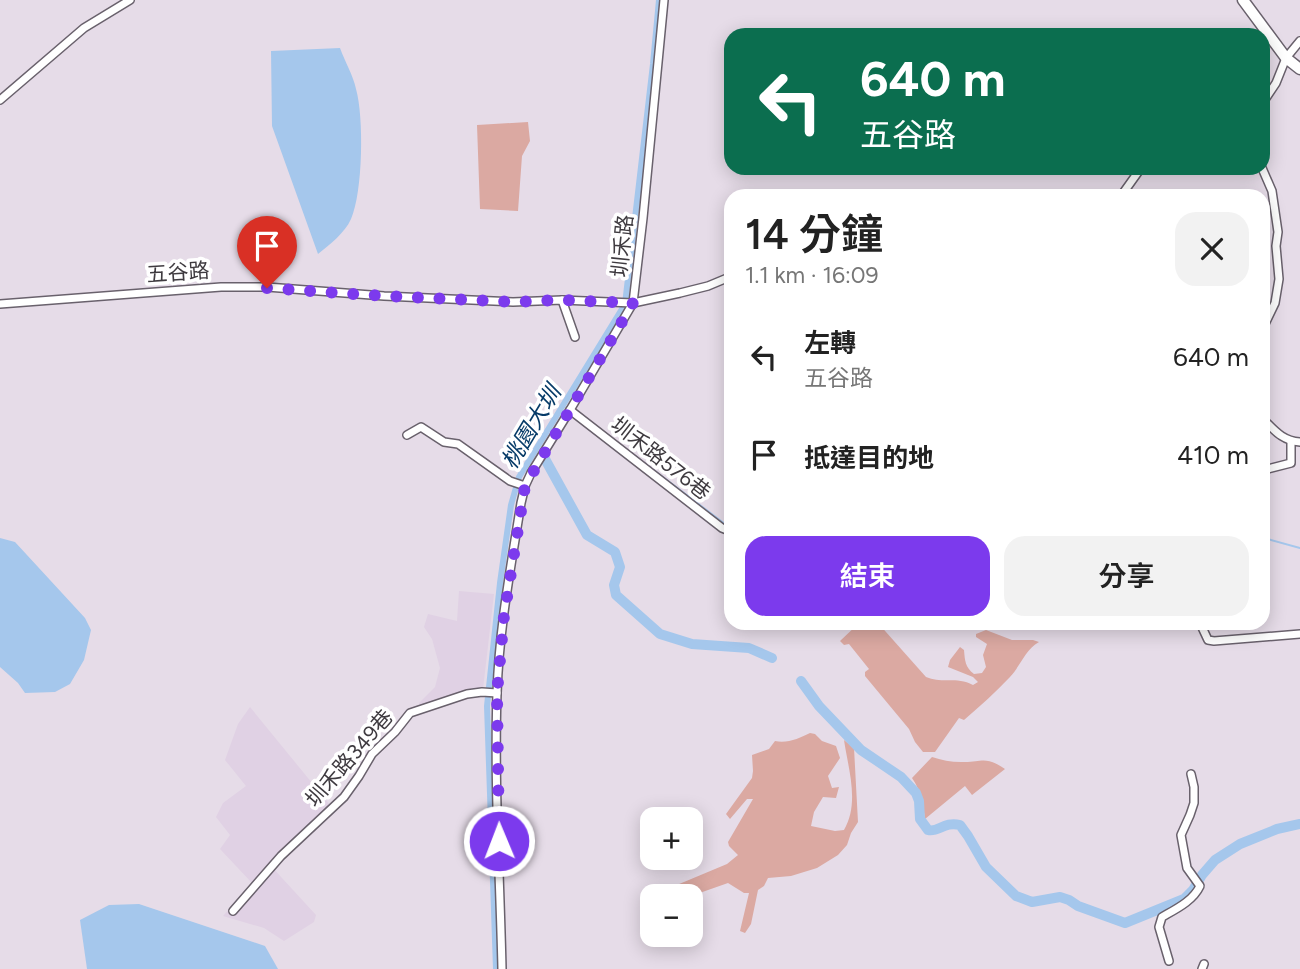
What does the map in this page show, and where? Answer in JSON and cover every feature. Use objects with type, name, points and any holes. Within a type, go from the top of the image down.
[{"type":"street","points":[[0,100],[84,28],[130,0]]},
{"type":"street","name":"圳禾路","points":[[502,969],[495,693],[520,485],[570,410],[626,302],[643,218],[664,0]]},
{"type":"street","points":[[1243,0],[1264,28]]},
{"type":"street","points":[[1270,36],[1286,58],[1300,69]]},
{"type":"street","points":[[1270,92],[1286,58],[1300,41]]},
{"type":"street","points":[[1265,175],[1272,191],[1278,232],[1276,246],[1279,279],[1275,303],[1270,313]]},
{"type":"street","name":"五谷路","points":[[0,304],[221,287],[513,302],[626,302],[680,293],[724,279]]},
{"type":"street","points":[[562,300],[575,337]]},
{"type":"street","name":"圳禾路576巷","points":[[570,410],[724,529]]},
{"type":"street","points":[[1270,425],[1282,437],[1296,442],[1291,463],[1270,468]]},
{"type":"street","points":[[407,435],[421,427],[444,442],[458,444],[520,485]]},
{"type":"street","points":[[1203,630],[1208,640],[1214,641],[1300,634]]},
{"type":"street","name":"圳禾路349巷","points":[[233,911],[281,856],[344,797],[372,754],[410,713],[467,694],[495,693]]},
{"type":"street","points":[[1169,961],[1159,927],[1161,917],[1185,903],[1200,886],[1187,869],[1181,835],[1194,803],[1191,774]]},
{"type":"shaded area","points":[[528,122],[530,141],[522,156],[518,211],[480,209],[477,125]]},
{"type":"shaded area","points":[[459,591],[494,594],[483,689],[457,693],[420,706],[419,703],[435,687],[440,668],[432,639],[424,627],[428,614],[457,621]]},
{"type":"shaded area","points":[[852,630],[884,630],[926,677],[973,685],[978,682],[973,677],[948,667],[960,647],[964,650],[969,669],[974,674],[982,673],[986,667],[983,655],[987,644],[976,637],[976,634],[986,630],[1012,640],[1039,642],[1030,649],[994,694],[964,720],[959,718],[935,752],[923,752],[909,729],[865,676],[869,669],[849,644],[844,645],[840,641]]},
{"type":"shaded area","points":[[250,707],[330,805],[271,866],[316,915],[314,922],[284,941],[264,928],[223,916],[252,883],[220,849],[230,835],[216,817],[223,803],[246,786],[225,760],[238,724]]},
{"type":"shaded area","points":[[810,733],[815,734],[822,741],[836,746],[840,758],[828,776],[832,788],[839,787],[836,798],[823,797],[814,812],[811,826],[844,830],[849,820],[852,797],[844,740],[854,748],[858,822],[847,845],[838,855],[817,868],[791,876],[768,878],[758,890],[751,924],[745,933],[740,931],[749,893],[744,893],[728,883],[703,892],[703,884],[679,884],[727,864],[738,855],[728,842],[753,799],[747,799],[730,819],[726,814],[752,778],[752,755],[769,749],[775,741],[798,739]]},
{"type":"shaded area","points":[[932,757],[957,762],[987,761],[1005,769],[972,795],[965,786],[925,819],[921,797],[912,778]]},
{"type":"water","points":[[340,48],[359,102],[360,173],[351,219],[341,234],[318,254],[272,126],[271,51]]},
{"type":"water","points":[[0,538],[15,542],[85,618],[91,630],[84,660],[70,684],[55,692],[25,693],[0,667]]},
{"type":"water","points":[[139,904],[265,946],[278,969],[87,969],[80,920],[109,905]]},
{"type":"waterway","name":"桃園大圳","points":[[496,969],[487,706],[511,505],[519,477],[625,304],[659,0]]},
{"type":"waterway","points":[[635,456],[724,523]]},
{"type":"waterway","points":[[545,459],[587,535],[615,552],[620,567],[614,585],[616,595],[660,634],[692,644],[749,648],[772,658]]},
{"type":"waterway","points":[[1270,540],[1300,548]]},
{"type":"waterway","points":[[801,681],[819,706],[861,750],[901,777],[916,793],[920,819],[928,830],[960,825],[986,867],[1016,896],[1032,902],[1060,897],[1125,923],[1184,899],[1215,860],[1240,844],[1277,829],[1300,824]]},
{"type":"route","points":[[267,288],[513,302],[562,300],[633,303],[525,486],[504,616],[497,693],[499,841]]}]
